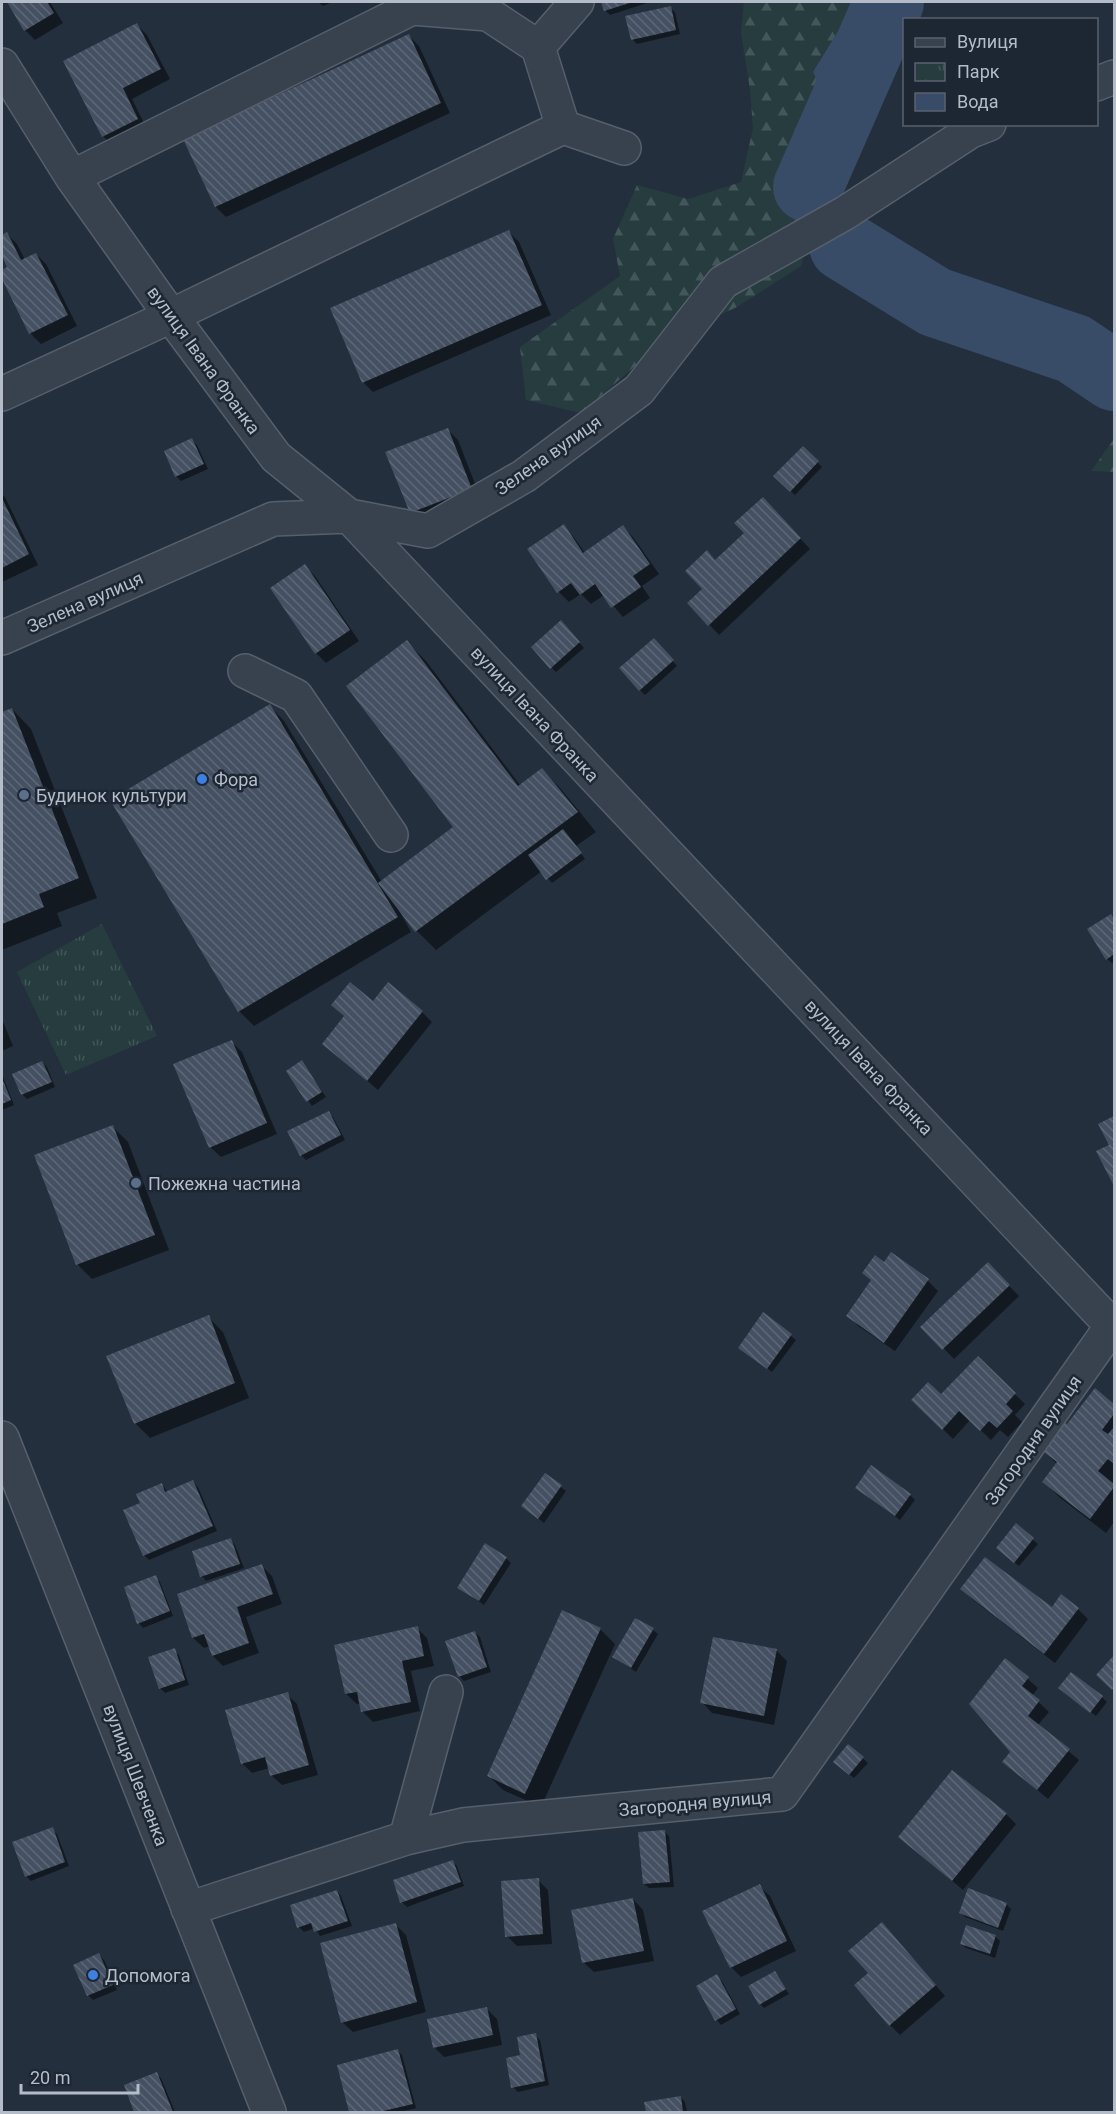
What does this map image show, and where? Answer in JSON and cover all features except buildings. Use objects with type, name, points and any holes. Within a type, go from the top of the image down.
[{"type":"street","points":[[538,47],[577,2]]},
{"type":"street","points":[[72,177],[412,8],[488,14],[538,47],[563,127]]},
{"type":"street","name":"вулиця Івана Франка","points":[[2,65],[72,177],[171,316],[276,457],[349,516],[1114,1326]]},
{"type":"street","points":[[1098,83],[1114,77]]},
{"type":"street","name":"Зелена вулиця","points":[[2,638],[273,519],[349,516],[428,531],[524,476],[639,390],[723,282],[845,213],[971,131],[984,126]]},
{"type":"street","points":[[2,394],[171,316],[563,127],[624,148]]},
{"type":"street","points":[[245,671],[296,696],[391,835]]},
{"type":"street","name":"Загородня вулиця","points":[[188,1909],[406,1838],[463,1825],[782,1794],[1114,1326]]},
{"type":"street","name":"вулиця Шевченка","points":[[2,1438],[268,2112]]},
{"type":"street","points":[[406,1838],[446,1692]]},
{"type":"green space","points":[[744,2],[856,2],[814,72],[837,120],[845,173],[811,232],[801,266],[737,307],[665,340],[581,413],[526,400],[520,347],[620,276],[613,239],[637,185],[688,199],[741,182],[753,128],[741,32]]},
{"type":"green space","points":[[1114,439],[1114,472],[1091,471]]},
{"type":"green space","points":[[102,924],[157,1036],[66,1075],[17,972]]},
{"type":"water","points":[[856,2],[920,2],[919,18],[903,18],[903,46],[837,120],[813,72]]},
{"type":"waterway","points":[[808,187],[889,2]]},
{"type":"waterway","points":[[844,246],[935,302],[1074,349],[1114,376]]},
{"type":"place","name":"Фора","points":[[202,779]]},
{"type":"place","name":"Будинок культури","points":[[24,795]]},
{"type":"place","name":"Пожежна частина","points":[[136,1183]]},
{"type":"place","name":"Допомога","points":[[93,1975]]}]
